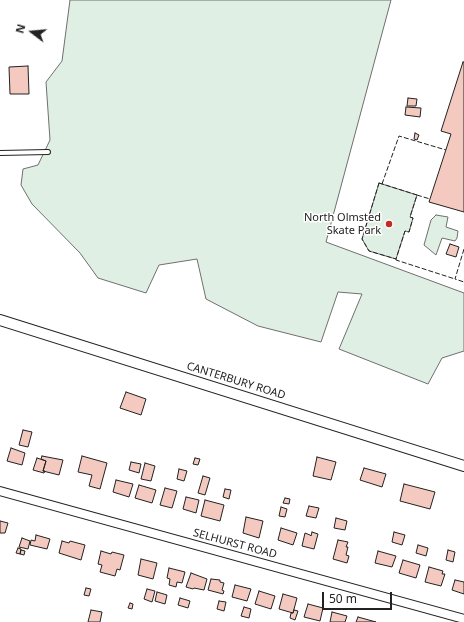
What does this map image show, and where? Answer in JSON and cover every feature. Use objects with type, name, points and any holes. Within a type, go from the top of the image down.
[{"type":"street","name":"CANTERBURY ROAD","points":[[0,320],[464,466]]},
{"type":"street","name":"SELHURST ROAD","points":[[0,491],[464,619]]},
{"type":"lane","points":[[0,153],[48,152]]},
{"type":"green space","points":[[70,0],[391,0],[326,242],[464,293],[464,351],[442,358],[428,384],[339,349],[362,294],[338,292],[321,342],[258,326],[206,299],[197,259],[159,265],[146,293],[98,278],[80,253],[32,204],[21,185],[23,169],[38,165],[50,140],[46,82],[62,61]]},
{"type":"green space","name":"North Olmsted Skate Park","points":[[379,183],[417,195],[410,217],[413,218],[409,232],[405,231],[396,259],[369,251],[362,239]]},
{"type":"green space","points":[[436,215],[448,217],[446,227],[458,231],[455,241],[442,238],[436,255],[424,245],[431,220]]},
{"type":"building","points":[[463,62],[464,212],[429,202],[451,134],[441,131]]},
{"type":"building","points":[[28,66],[29,94],[10,94],[9,67]]},
{"type":"building","points":[[408,98],[417,99],[416,106],[407,106]]},
{"type":"building","points":[[406,107],[421,108],[420,117],[405,115]]},
{"type":"building","points":[[415,133],[419,135],[417,140],[414,139]]},
{"type":"building","points":[[450,244],[459,247],[456,257],[446,254]]},
{"type":"building","points":[[126,392],[146,399],[141,415],[120,408]]},
{"type":"building","points":[[23,430],[32,432],[28,447],[19,445]]},
{"type":"building","points":[[11,448],[25,453],[22,465],[7,461]]},
{"type":"building","points":[[42,456],[63,460],[59,475],[43,471],[46,461],[41,459]]},
{"type":"building","points":[[82,456],[107,463],[100,489],[89,486],[92,475],[78,472]]},
{"type":"building","points":[[317,457],[336,462],[331,480],[313,476]]},
{"type":"building","points":[[37,458],[46,461],[43,471],[45,471],[44,473],[33,470]]},
{"type":"building","points":[[195,458],[200,459],[198,465],[193,464]]},
{"type":"building","points":[[131,462],[141,464],[139,473],[129,470]]},
{"type":"building","points":[[145,463],[155,466],[151,481],[141,479]]},
{"type":"building","points":[[364,468],[386,474],[382,487],[360,480]]},
{"type":"building","points":[[179,469],[187,471],[184,481],[177,479]]},
{"type":"building","points":[[203,476],[210,478],[205,495],[198,493]]},
{"type":"building","points":[[116,480],[133,484],[129,497],[113,492]]},
{"type":"building","points":[[404,484],[435,492],[430,509],[400,501]]},
{"type":"building","points":[[139,485],[156,490],[152,503],[135,498]]},
{"type":"building","points":[[165,488],[177,491],[172,508],[160,505]]},
{"type":"building","points":[[225,489],[231,490],[229,499],[223,497]]},
{"type":"building","points":[[186,497],[199,500],[196,513],[183,509]]},
{"type":"building","points":[[285,498],[290,499],[289,504],[283,503]]},
{"type":"building","points":[[205,500],[224,505],[220,521],[201,516]]},
{"type":"building","points":[[309,506],[319,508],[316,518],[306,516]]},
{"type":"building","points":[[281,507],[287,509],[285,517],[279,516]]},
{"type":"building","points":[[246,517],[263,521],[259,538],[243,533]]},
{"type":"building","points":[[336,518],[347,521],[345,530],[334,528]]},
{"type":"building","points":[[0,521],[8,523],[5,533],[0,533]]},
{"type":"building","points":[[281,528],[297,533],[293,545],[278,540]]},
{"type":"building","points":[[312,532],[318,534],[314,549],[302,546],[305,533],[311,536]]},
{"type":"building","points":[[394,532],[405,535],[402,545],[392,542]]},
{"type":"building","points":[[36,535],[50,539],[47,549],[30,545],[31,540],[35,541]]},
{"type":"building","points":[[22,538],[30,541],[28,549],[19,547]]},
{"type":"building","points":[[338,540],[348,542],[346,547],[348,547],[346,555],[349,556],[347,563],[333,559]]},
{"type":"building","points":[[62,541],[69,543],[70,541],[85,545],[81,560],[59,553]]},
{"type":"building","points":[[418,545],[428,548],[426,556],[416,553]]},
{"type":"building","points":[[18,548],[21,549],[20,554],[16,553]]},
{"type":"building","points":[[21,550],[25,551],[24,555],[20,554]]},
{"type":"building","points":[[448,550],[455,552],[453,562],[446,560]]},
{"type":"building","points":[[101,551],[111,554],[112,552],[124,555],[120,570],[117,569],[115,576],[100,572],[102,565],[98,564]]},
{"type":"building","points":[[378,551],[396,556],[392,567],[375,563]]},
{"type":"building","points":[[141,559],[157,563],[153,579],[138,575]]},
{"type":"building","points":[[403,560],[420,565],[416,578],[399,573]]},
{"type":"building","points":[[429,567],[443,571],[442,574],[445,574],[441,586],[425,582]]},
{"type":"building","points":[[169,568],[185,572],[182,583],[177,582],[176,587],[169,585],[170,579],[167,578]]},
{"type":"building","points":[[191,573],[207,579],[204,590],[186,587]]},
{"type":"building","points":[[211,579],[220,580],[220,582],[224,583],[222,590],[224,591],[223,594],[208,590]]},
{"type":"building","points":[[455,580],[464,582],[464,594],[452,590]]},
{"type":"building","points":[[235,585],[251,589],[247,601],[232,597]]},
{"type":"building","points":[[86,588],[91,589],[89,596],[84,595]]},
{"type":"building","points":[[147,589],[155,591],[152,602],[144,599]]},
{"type":"building","points":[[259,591],[275,596],[271,609],[255,604]]},
{"type":"building","points":[[157,592],[167,595],[165,604],[155,601]]},
{"type":"building","points":[[283,594],[297,598],[293,613],[279,609]]},
{"type":"building","points":[[180,598],[190,601],[188,608],[178,605]]},
{"type":"building","points":[[219,601],[226,602],[224,611],[217,609]]},
{"type":"building","points":[[130,603],[133,604],[132,609],[128,608]]},
{"type":"building","points":[[308,604],[323,608],[320,621],[304,617]]},
{"type":"building","points":[[244,607],[251,609],[249,618],[241,616]]},
{"type":"building","points":[[91,610],[102,612],[100,622],[88,622]]},
{"type":"building","points":[[294,610],[298,611],[295,620],[290,618],[291,613],[293,613]]},
{"type":"building","points":[[332,612],[347,616],[345,622],[330,622]]},
{"type":"building","points":[[358,617],[376,622],[356,622]]},
{"type":"fence","points":[[382,184],[399,136],[446,150]]},
{"type":"fence","points":[[379,183],[417,195],[410,217],[413,218],[409,232],[405,231],[396,259],[369,251],[362,239],[379,183]]},
{"type":"fence","points":[[417,195],[430,199]]},
{"type":"fence","points":[[464,249],[455,279],[464,282]]},
{"type":"fence","points":[[396,259],[455,279]]},
{"type":"place","name":"North Olmsted Skate Park","points":[[389,224]]}]
